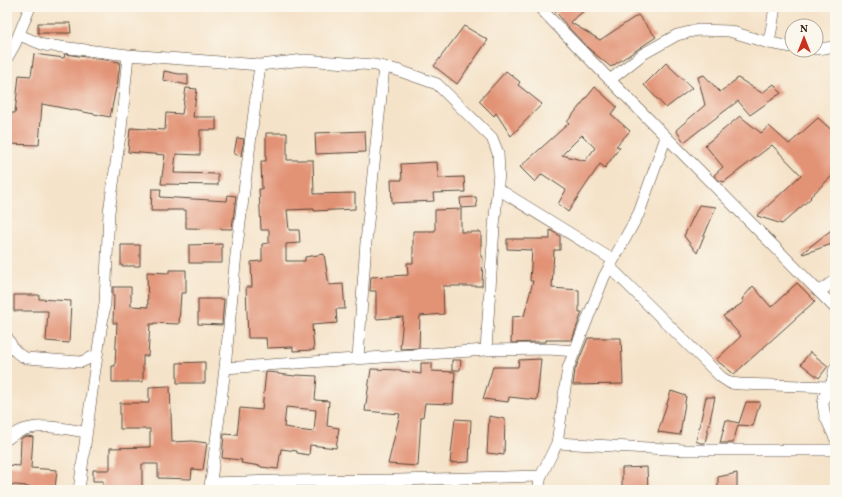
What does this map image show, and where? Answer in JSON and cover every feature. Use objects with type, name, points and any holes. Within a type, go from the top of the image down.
[{"type":"street","points":[[7,58],[15,44],[30,7]]},
{"type":"street","points":[[539,7],[835,308]]},
{"type":"street","points":[[769,43],[775,7]]},
{"type":"street","points":[[610,80],[643,54],[677,35],[691,31],[729,31],[769,43],[784,46]]},
{"type":"street","points":[[19,35],[44,45],[128,55],[260,65],[304,60],[374,65],[396,70],[437,84],[492,138],[498,153],[498,189],[486,350]]},
{"type":"street","points":[[824,48],[835,47]]},
{"type":"street","points":[[79,490],[105,303],[109,212],[121,129],[128,55]]},
{"type":"street","points":[[260,65],[237,246],[225,368],[210,487],[275,481],[329,486],[398,480],[541,476]]},
{"type":"street","points":[[358,358],[366,242],[384,67]]},
{"type":"street","points":[[538,490],[541,476],[557,443],[568,368],[604,277],[639,213],[666,136]]},
{"type":"street","points":[[498,189],[611,264],[717,372],[730,383],[831,387]]},
{"type":"street","points":[[820,292],[835,280]]},
{"type":"street","points":[[7,337],[14,351],[26,358],[81,362],[97,355]]},
{"type":"street","points":[[225,368],[486,350],[548,349],[575,351]]},
{"type":"street","points":[[81,362],[94,376]]},
{"type":"street","points":[[835,368],[831,387],[824,398],[823,405],[825,416],[835,438]]},
{"type":"street","points":[[7,439],[17,432],[32,427],[45,426],[87,432]]},
{"type":"street","points":[[557,443],[685,450],[835,450]]},
{"type":"building","points":[[552,7],[589,7],[570,22],[600,40],[638,15],[656,37],[611,67],[589,49],[568,27]]},
{"type":"building","points":[[38,23],[70,23],[71,33],[38,33]]},
{"type":"building","points":[[464,26],[488,40],[457,84],[434,66]]},
{"type":"building","points":[[34,54],[64,58],[65,54],[120,62],[117,88],[110,117],[42,104],[39,145],[7,144],[11,113],[15,113],[19,75],[31,76]]},
{"type":"building","points":[[666,63],[692,88],[666,108],[644,85]]},
{"type":"building","points":[[164,71],[188,74],[188,85],[163,80]]},
{"type":"building","points":[[506,71],[520,82],[518,85],[542,104],[511,136],[496,113],[494,116],[479,101]]},
{"type":"building","points":[[704,75],[720,92],[738,78],[762,93],[774,84],[781,93],[750,115],[738,101],[684,142],[676,130],[705,105],[698,77]]},
{"type":"building","points":[[595,87],[617,107],[611,114],[630,131],[616,146],[620,147],[605,168],[600,164],[568,212],[558,204],[566,190],[542,174],[535,182],[520,167],[569,123],[567,122]],"holes":[[[582,135],[595,148],[585,161],[562,155]]]},
{"type":"building","points":[[186,88],[197,89],[193,117],[216,117],[216,130],[200,130],[200,155],[176,154],[174,173],[218,174],[218,185],[161,184],[165,155],[128,152],[130,128],[165,130],[166,113],[182,114]]},
{"type":"building","points":[[740,116],[761,133],[769,126],[789,144],[818,118],[835,133],[835,173],[810,197],[811,198],[782,224],[757,216],[801,175],[772,145],[724,182],[718,180],[714,175],[723,167],[705,145]]},
{"type":"building","points":[[365,131],[366,152],[316,154],[315,133]]},
{"type":"building","points":[[266,133],[287,133],[287,160],[313,160],[314,194],[355,193],[355,209],[314,211],[314,209],[287,210],[289,230],[299,230],[300,243],[286,244],[286,261],[305,261],[305,257],[324,254],[329,285],[343,284],[345,309],[336,309],[337,323],[312,325],[314,350],[293,351],[293,347],[267,348],[266,338],[248,338],[246,287],[252,287],[251,262],[262,261],[262,244],[269,243],[269,230],[261,230],[259,189],[262,189],[261,161],[266,161]]},
{"type":"building","points":[[237,138],[244,139],[241,156],[234,154]]},
{"type":"building","points":[[437,162],[438,178],[464,177],[465,192],[433,193],[434,201],[392,203],[391,180],[402,180],[401,164]]},
{"type":"building","points":[[152,189],[161,189],[160,197],[227,201],[228,195],[236,196],[232,229],[186,228],[186,210],[151,211]]},
{"type":"building","points":[[476,197],[477,207],[461,208],[460,198]]},
{"type":"building","points":[[699,205],[716,207],[697,253],[684,236]]},
{"type":"building","points":[[461,209],[461,232],[481,232],[481,257],[483,257],[482,286],[443,286],[444,314],[420,316],[419,348],[400,349],[403,317],[376,319],[376,291],[370,291],[371,277],[408,275],[407,263],[413,263],[413,231],[435,231],[435,210]]},
{"type":"building","points":[[835,227],[835,243],[803,254],[802,253]]},
{"type":"building","points":[[550,230],[560,236],[560,250],[554,250],[552,288],[579,290],[579,312],[582,312],[572,340],[546,340],[546,342],[511,343],[512,317],[524,316],[533,281],[530,281],[532,250],[507,249],[507,239],[550,239]]},
{"type":"building","points":[[222,244],[222,263],[189,263],[189,245]]},
{"type":"building","points":[[121,245],[140,245],[140,266],[121,266]]},
{"type":"building","points":[[169,270],[186,270],[186,293],[181,293],[179,324],[150,324],[148,356],[143,356],[143,382],[112,382],[112,366],[115,366],[117,323],[113,323],[113,287],[131,287],[131,306],[148,307],[147,272],[169,273]]},
{"type":"building","points":[[797,283],[815,301],[734,374],[716,360],[741,336],[723,316],[744,302],[742,299],[753,286],[771,307]]},
{"type":"building","points":[[14,295],[39,295],[39,299],[71,301],[69,343],[46,341],[48,311],[14,311]]},
{"type":"building","points":[[198,299],[224,299],[222,325],[198,324]]},
{"type":"building","points":[[588,338],[621,338],[623,384],[573,385],[575,370]]},
{"type":"building","points":[[810,352],[828,366],[819,378],[801,364]]},
{"type":"building","points":[[541,359],[537,400],[509,397],[508,402],[483,399],[493,367],[518,367],[519,360]]},
{"type":"building","points":[[452,360],[461,360],[460,370],[452,370]]},
{"type":"building","points":[[205,362],[205,383],[177,383],[177,363]]},
{"type":"building","points":[[421,363],[432,363],[432,371],[455,372],[453,404],[425,403],[423,417],[421,417],[418,466],[388,464],[400,414],[365,411],[371,369],[401,370],[421,374]]},
{"type":"building","points":[[266,372],[295,376],[317,376],[315,400],[329,401],[327,426],[339,428],[336,448],[310,445],[309,455],[297,453],[297,451],[281,449],[278,469],[241,463],[242,460],[222,458],[224,434],[237,435],[240,408],[262,410]],"holes":[[[286,407],[316,410],[314,432],[284,427]]]},
{"type":"building","points":[[170,386],[172,442],[192,441],[207,443],[203,470],[192,469],[191,479],[158,478],[158,464],[142,464],[142,490],[103,490],[103,481],[93,481],[93,470],[110,470],[110,448],[150,447],[150,429],[120,429],[120,403],[149,403],[149,387]]},
{"type":"building","points":[[671,391],[686,396],[680,435],[658,432]]},
{"type":"building","points":[[706,397],[715,397],[705,443],[700,443],[696,441]]},
{"type":"building","points":[[746,402],[760,402],[753,426],[738,425],[733,443],[720,443],[726,420],[739,423]]},
{"type":"building","points":[[489,416],[505,419],[504,455],[487,453]]},
{"type":"building","points":[[455,419],[471,420],[469,462],[450,463]]},
{"type":"building","points":[[27,436],[33,437],[31,468],[57,470],[55,489],[7,484],[7,465],[20,466],[21,438]]},
{"type":"building","points":[[647,467],[648,490],[622,490],[622,468]]},
{"type":"building","points":[[737,473],[737,490],[718,490],[718,477]]}]
